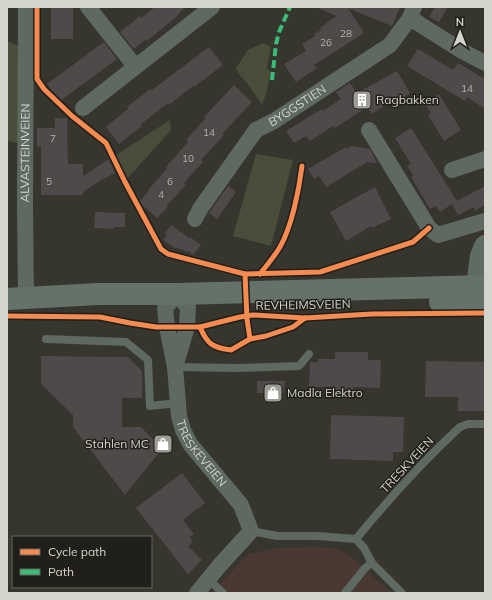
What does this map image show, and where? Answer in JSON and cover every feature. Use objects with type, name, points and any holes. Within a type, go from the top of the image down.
[{"type":"main road","name":"REVHEIMSVEIEN","points":[[16,298],[97,306],[483,293]]},
{"type":"street","name":"ALVASTEINVEIEN","points":[[16,298],[25,206],[26,7]]},
{"type":"street","points":[[88,7],[135,66]]},
{"type":"street","points":[[83,108],[212,7]]},
{"type":"street","points":[[412,13],[462,51],[485,63]]},
{"type":"street","name":"BYGGSTIEN","points":[[195,219],[200,209],[256,130],[390,45],[412,13]]},
{"type":"street","points":[[369,130],[429,228],[438,235],[485,221]]},
{"type":"street","points":[[452,170],[485,159]]},
{"type":"street","points":[[483,293],[482,256],[485,246]]},
{"type":"street","name":"TRESKEVEIEN","points":[[177,303],[167,327],[175,367],[178,416],[190,444],[241,505],[251,531]]},
{"type":"street","name":"TRESKEVEIEN","points":[[175,367],[187,327],[177,303]]},
{"type":"street","points":[[197,593],[251,531]]},
{"type":"lane","points":[[46,339],[126,342],[148,360],[150,406],[177,403]]},
{"type":"lane","points":[[175,367],[237,368],[299,366],[309,354]]},
{"type":"lane","name":"TRESKVEIEN","points":[[356,539],[422,465],[460,427],[468,424],[485,424]]},
{"type":"lane","points":[[251,531],[277,536],[318,536],[356,539],[364,548],[372,563],[402,593]]},
{"type":"lane","points":[[346,593],[365,568],[372,563]]},
{"type":"lane","points":[[208,579],[223,593]]},
{"type":"shaded area","points":[[277,548],[334,548],[348,554],[392,593],[212,593],[249,554]]},
{"type":"green space","points":[[7,41],[20,47],[20,143],[7,141]]},
{"type":"green space","points":[[263,43],[271,47],[267,67],[271,73],[262,105],[238,73],[236,68],[248,50]]},
{"type":"green space","points":[[170,120],[171,130],[127,179],[116,155]]},
{"type":"green space","points":[[256,154],[293,160],[271,246],[233,236]]},
{"type":"building","points":[[51,7],[73,7],[73,39],[51,39]]},
{"type":"building","points":[[155,7],[185,7],[175,18],[147,41],[146,39],[134,49],[120,32],[140,16],[141,18]]},
{"type":"building","points":[[316,7],[400,7],[392,26],[348,8],[364,33],[314,65],[317,68],[296,82],[284,64],[306,51],[302,44],[315,36],[314,34],[321,30],[320,28],[336,16]]},
{"type":"building","points":[[435,7],[448,7],[439,22],[429,17]]},
{"type":"building","points":[[104,42],[117,59],[60,101],[47,84]]},
{"type":"building","points":[[209,47],[223,65],[169,105],[168,103],[119,144],[106,127],[128,109],[127,107],[150,89],[152,90]]},
{"type":"building","points":[[418,49],[453,70],[458,63],[485,79],[485,109],[467,97],[465,101],[407,66]]},
{"type":"building","points":[[397,71],[410,93],[395,102],[393,100],[372,114],[367,107],[335,128],[333,126],[310,141],[306,136],[294,143],[286,131],[322,109],[323,111],[341,99],[336,92],[350,83],[357,93]]},
{"type":"building","points":[[234,85],[252,102],[222,134],[224,135],[201,160],[203,162],[184,183],[186,185],[157,218],[139,202],[167,169],[166,167],[188,142],[186,140],[206,118],[204,117]]},
{"type":"building","points":[[439,94],[461,130],[444,141],[428,115],[431,113],[424,103]]},
{"type":"building","points":[[55,118],[67,118],[68,164],[83,164],[83,176],[109,159],[115,173],[83,192],[83,195],[41,195],[41,146],[37,147],[37,128],[55,128]]},
{"type":"building","points":[[411,128],[457,201],[485,186],[485,205],[475,211],[474,207],[458,215],[452,204],[440,212],[436,206],[430,209],[411,177],[413,175],[407,166],[411,164],[395,138]]},
{"type":"building","points":[[351,146],[370,149],[377,163],[367,162],[326,187],[319,176],[314,179],[308,169],[346,147],[347,149]]},
{"type":"building","points":[[228,186],[236,192],[217,219],[209,213]]},
{"type":"building","points":[[375,187],[391,219],[372,228],[371,226],[346,241],[330,212]]},
{"type":"building","points":[[95,212],[125,213],[125,227],[114,227],[114,229],[94,228]]},
{"type":"building","points":[[171,225],[201,245],[193,255],[188,251],[175,248],[163,240],[167,235],[165,233]]},
{"type":"building","points":[[335,352],[368,352],[368,360],[381,360],[380,388],[353,387],[353,394],[330,394],[330,387],[309,387],[310,362],[318,362],[318,359],[335,359]]},
{"type":"building","points":[[41,356],[128,357],[142,371],[142,398],[122,398],[122,427],[141,427],[162,449],[125,495],[73,427],[73,415],[41,384]]},
{"type":"building","points":[[426,361],[485,362],[485,411],[458,411],[458,397],[425,397]]},
{"type":"building","points":[[257,381],[285,381],[284,393],[257,393]]},
{"type":"building","points":[[331,415],[404,417],[403,452],[393,452],[393,461],[330,459]]},
{"type":"building","points":[[182,473],[205,503],[183,520],[194,534],[190,537],[193,542],[188,546],[202,560],[188,574],[136,508]]},
{"type":"marked path","points":[[272,80],[276,44],[279,32],[290,7]]},
{"type":"cycle path","points":[[37,7],[37,79],[44,89],[72,116],[106,143],[161,249],[168,254],[245,274],[320,272],[413,242],[429,228]]},
{"type":"cycle path","points":[[260,274],[280,247],[288,229],[297,197],[302,166]]},
{"type":"cycle path","points":[[245,274],[247,319],[250,339]]},
{"type":"cycle path","points":[[7,316],[100,317],[156,327],[200,327],[253,315],[305,318],[372,314],[485,313]]},
{"type":"cycle path","points":[[200,327],[205,337],[211,344],[220,348],[231,350],[250,339],[266,336],[293,327],[305,318]]},
{"type":"place","name":"Ragbakken","points":[[362,100]]},
{"type":"place","name":"Madla Elektro","points":[[273,393]]},
{"type":"place","name":"Stahlen MC","points":[[163,444]]}]
